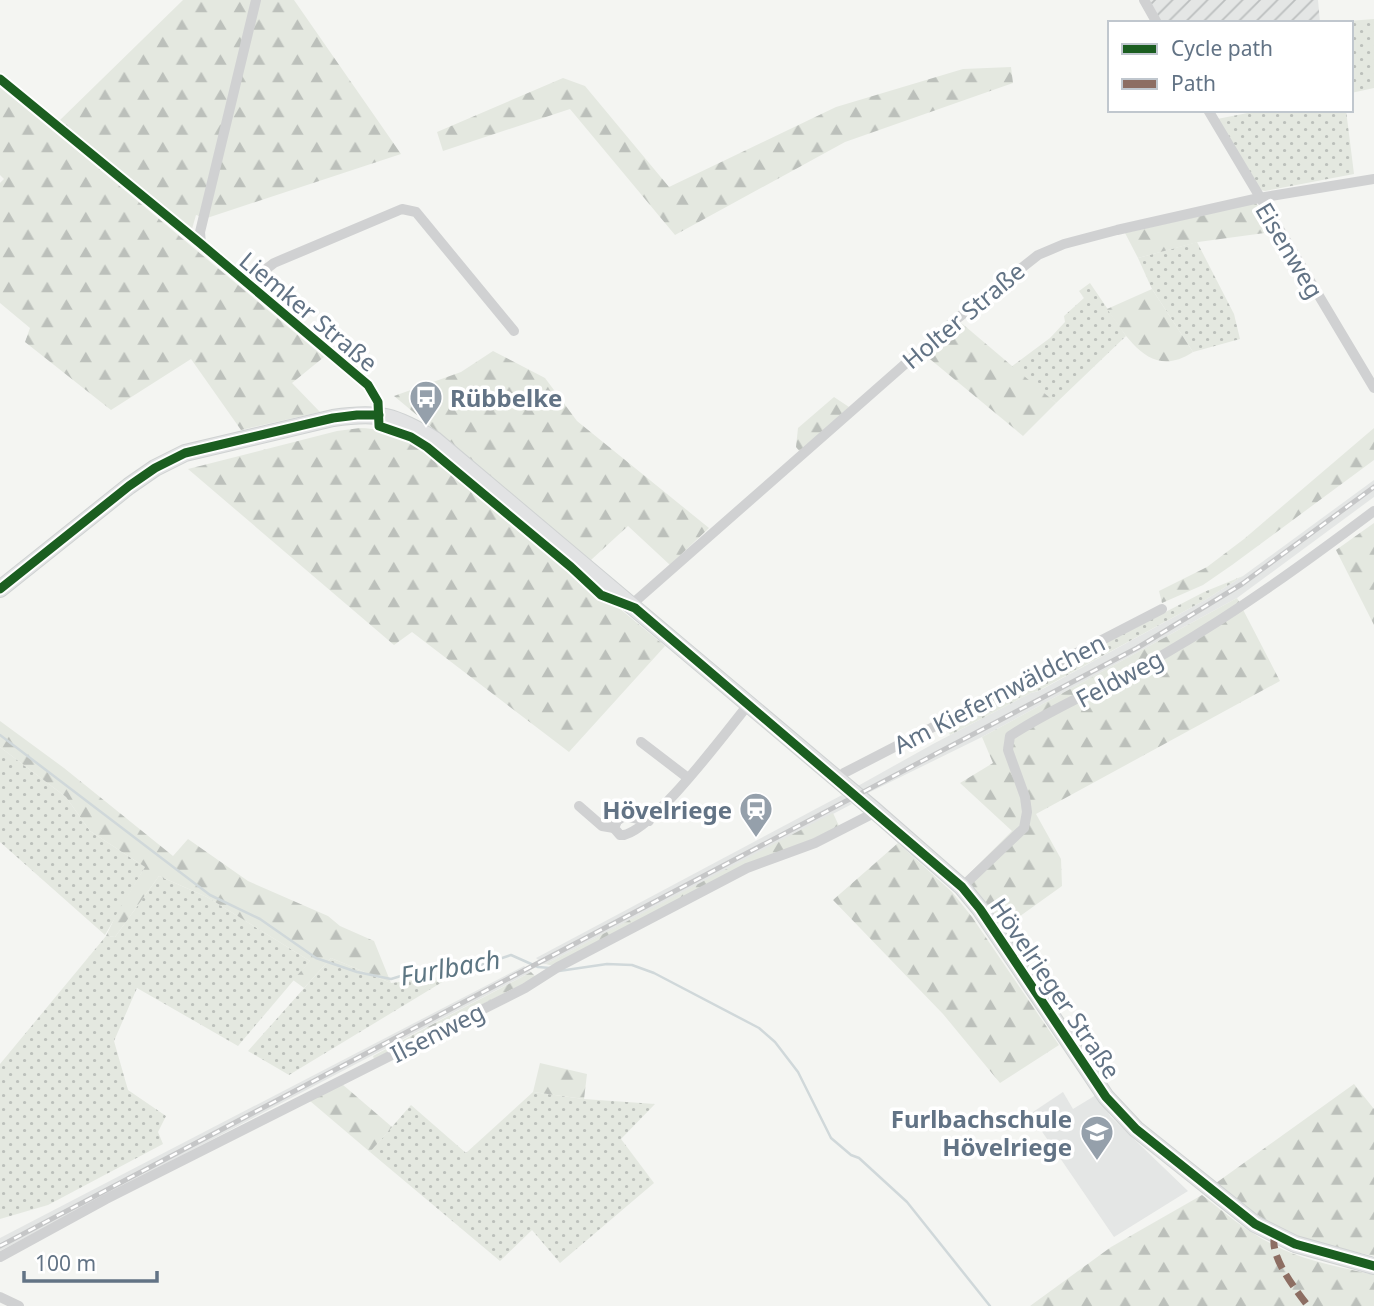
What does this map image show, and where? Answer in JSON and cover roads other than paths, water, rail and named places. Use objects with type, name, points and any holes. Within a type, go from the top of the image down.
[{"type":"main road","name":"Hövelrieger Straße","points":[[0,589],[129,486],[185,453],[333,418],[379,415],[408,423],[435,440],[962,887],[986,918],[1106,1097],[1136,1129],[1255,1224],[1295,1244],[1374,1266]]},
{"type":"street","name":"Liemker Straße","points":[[256,0],[200,232],[201,244],[368,385],[375,395],[379,415]]},
{"type":"street","points":[[1143,0],[1156,21]]},
{"type":"street","name":"Eisenweg","points":[[1209,112],[1374,388]]},
{"type":"street","name":"Holter Straße","points":[[628,603],[1026,262],[1051,248],[1079,239],[1259,198],[1374,179]]},
{"type":"street","points":[[249,285],[261,272],[274,264],[402,209],[410,209],[416,212],[514,331]]},
{"type":"street","name":"Feldweg","points":[[962,887],[1024,828],[1027,812],[1025,797],[1008,750],[1010,736],[1207,629],[1284,579],[1374,511]]},
{"type":"street","name":"Am Kiefernwäldchen","points":[[837,779],[1162,609]]},
{"type":"street","points":[[579,806],[602,826],[614,828],[620,835],[626,836],[649,821],[748,705]]},
{"type":"street","points":[[641,742],[688,778]]},
{"type":"street","name":"Ilsenweg","points":[[0,1257],[106,1199],[525,988],[555,969],[747,868],[815,844],[867,816],[873,809]]},
{"type":"street","points":[[614,828],[617,821],[624,816],[649,821]]},
{"type":"street","points":[[0,1297],[19,1306]]},
{"type":"waterway","name":"Furlbach","points":[[0,735],[210,895],[260,919],[316,958],[357,972],[391,979],[427,968],[478,966],[511,955],[538,967],[550,968]]},
{"type":"waterway","name":"Furlbach","points":[[559,971],[607,964],[632,965],[654,973],[759,1028],[775,1042],[798,1072],[831,1138],[851,1155],[859,1158],[907,1202],[990,1306]]},
{"type":"railway","points":[[0,1246],[1137,648],[1242,584],[1374,487]]},
{"type":"place","name":"Rübbelke","points":[[426,427]]},
{"type":"place","name":"Hövelriege","points":[[756,839]]},
{"type":"place","name":"Furlbachschule Hövelriege","points":[[1097,1162]]}]
